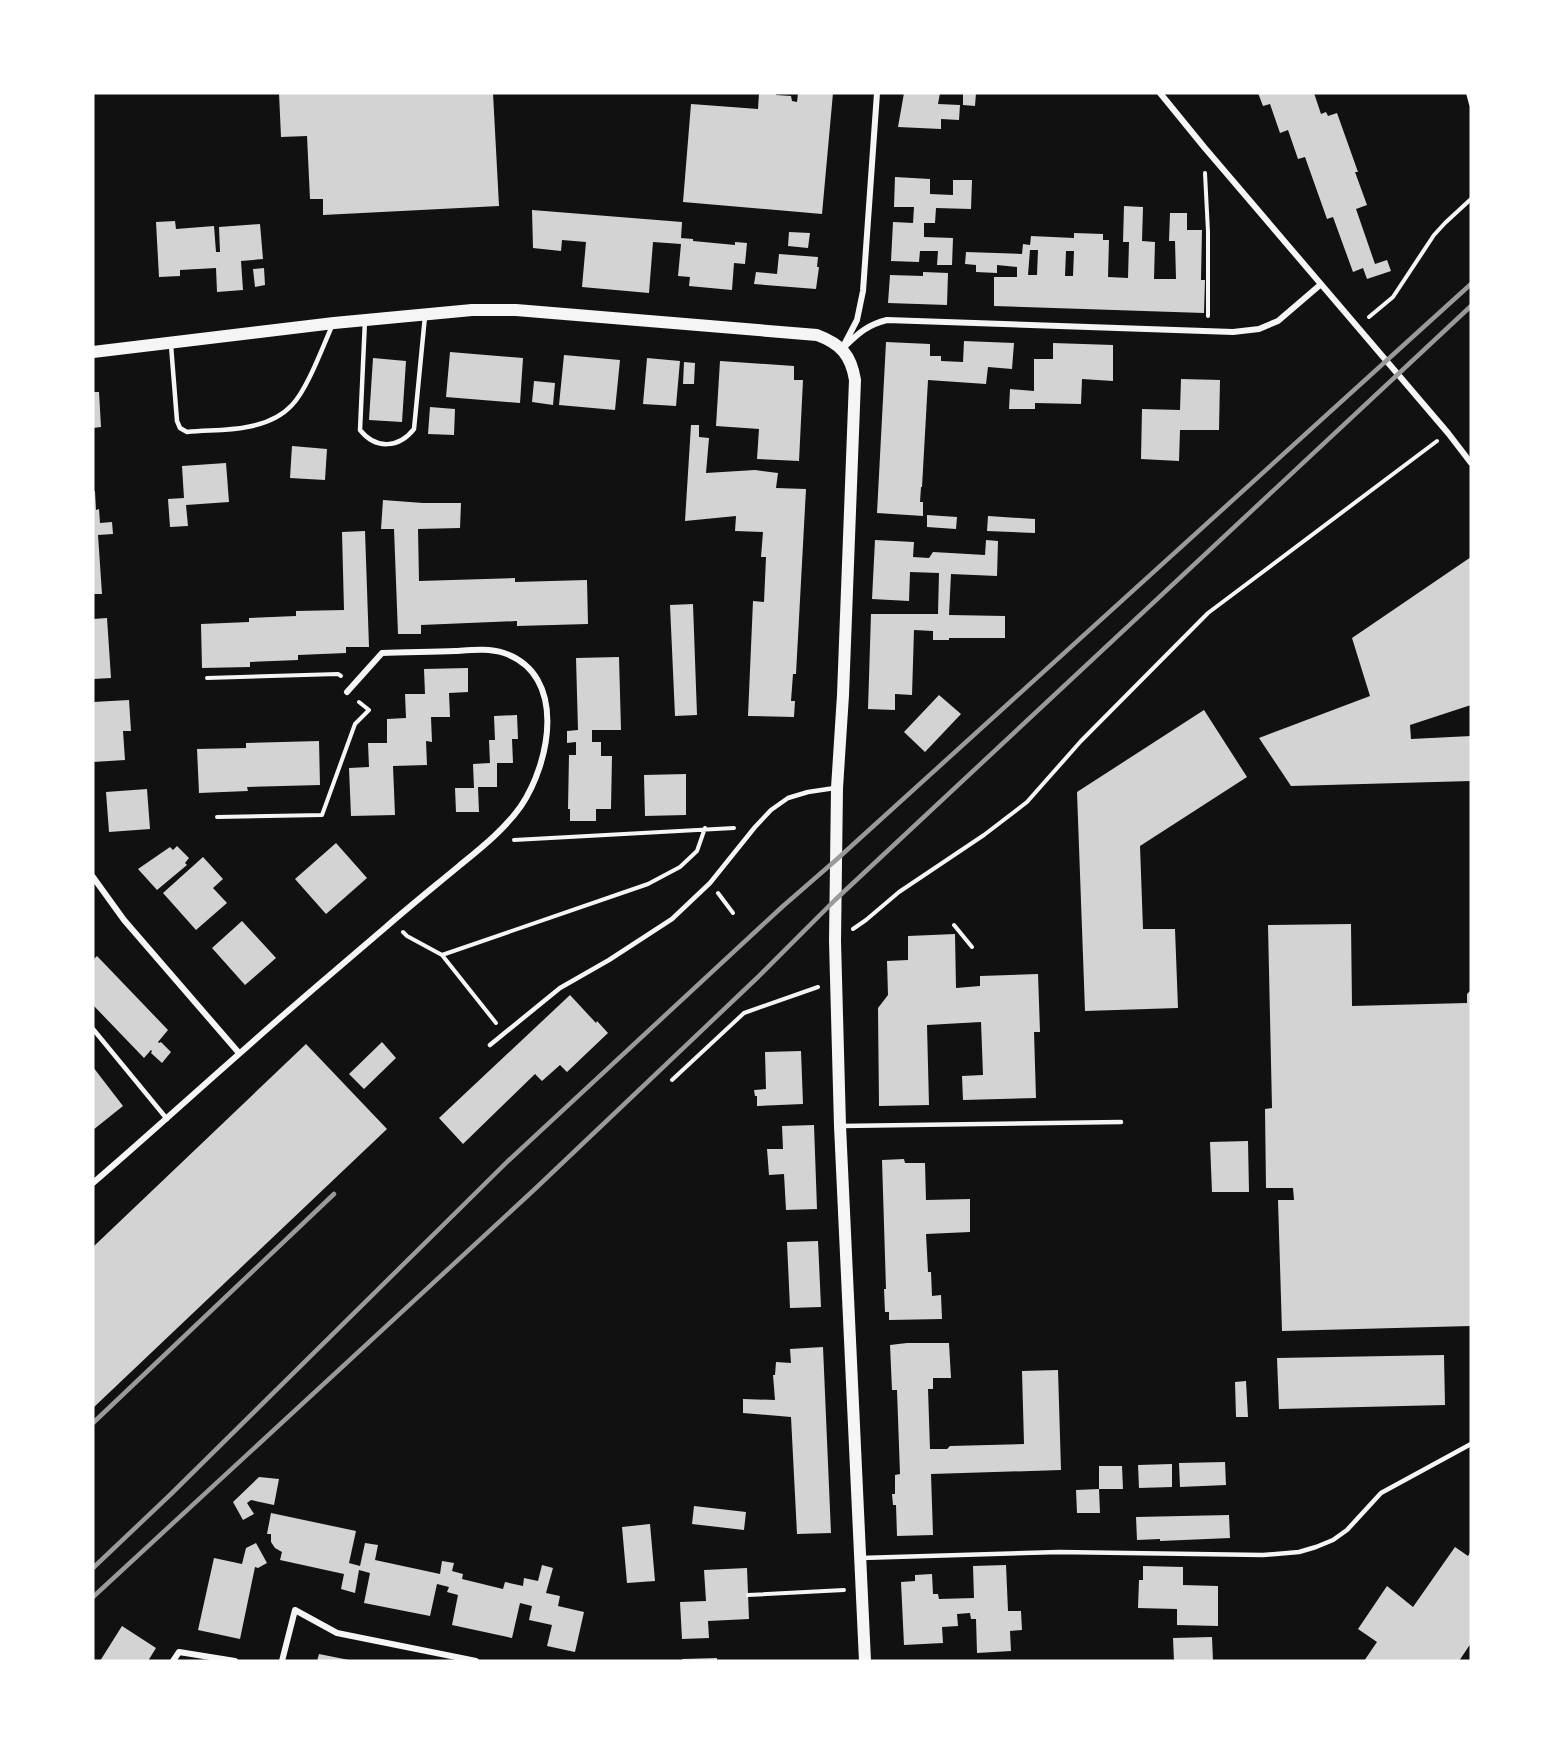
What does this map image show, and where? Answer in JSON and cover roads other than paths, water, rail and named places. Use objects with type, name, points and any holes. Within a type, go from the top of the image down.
[{"type":"main road","points":[[93,352],[334,323],[472,310],[516,310],[817,335],[830,340],[849,358],[855,381],[843,695],[837,788],[835,941],[840,1126],[865,1661]]},
{"type":"street","points":[[842,349],[857,320],[863,291],[876,93]]},
{"type":"street","points":[[1162,93],[1204,147],[1471,463]]},
{"type":"street","points":[[842,349],[865,328],[887,320],[1208,332],[1259,329],[1278,321],[1320,285]]},
{"type":"street","points":[[93,1183],[239,1053],[489,841],[520,807],[533,785],[542,762],[547,737],[547,714],[543,692],[535,675],[520,661],[503,652],[484,650],[382,653],[347,692]]},
{"type":"street","points":[[93,877],[124,920],[239,1053]]},
{"type":"street","points":[[282,1661],[295,1610],[337,1633],[476,1661]]},
{"type":"street","points":[[173,1661],[179,1652],[235,1661]]},
{"type":"lane","points":[[365,320],[360,430],[367,439],[376,443],[398,443],[414,429],[425,315]]},
{"type":"lane","points":[[171,342],[177,421],[180,428],[187,432],[246,428],[262,424],[281,415],[294,404],[334,323]]},
{"type":"lane","points":[[490,1045],[560,988],[609,960],[672,919],[710,883],[771,810],[788,798],[808,792],[837,788]]},
{"type":"lane","points":[[93,1029],[167,1119]]},
{"type":"lane","points":[[840,1126],[1121,1122]]},
{"type":"lane","points":[[861,1558],[1059,1552],[1263,1555],[1299,1552],[1332,1540],[1347,1530],[1381,1493],[1471,1444]]},
{"type":"railway","points":[[93,1568],[508,1161],[782,907],[1471,284]]},
{"type":"railway","points":[[93,1597],[536,1188],[758,977],[835,900],[1471,306]]},
{"type":"railway","points":[[93,1423],[334,1194]]}]
